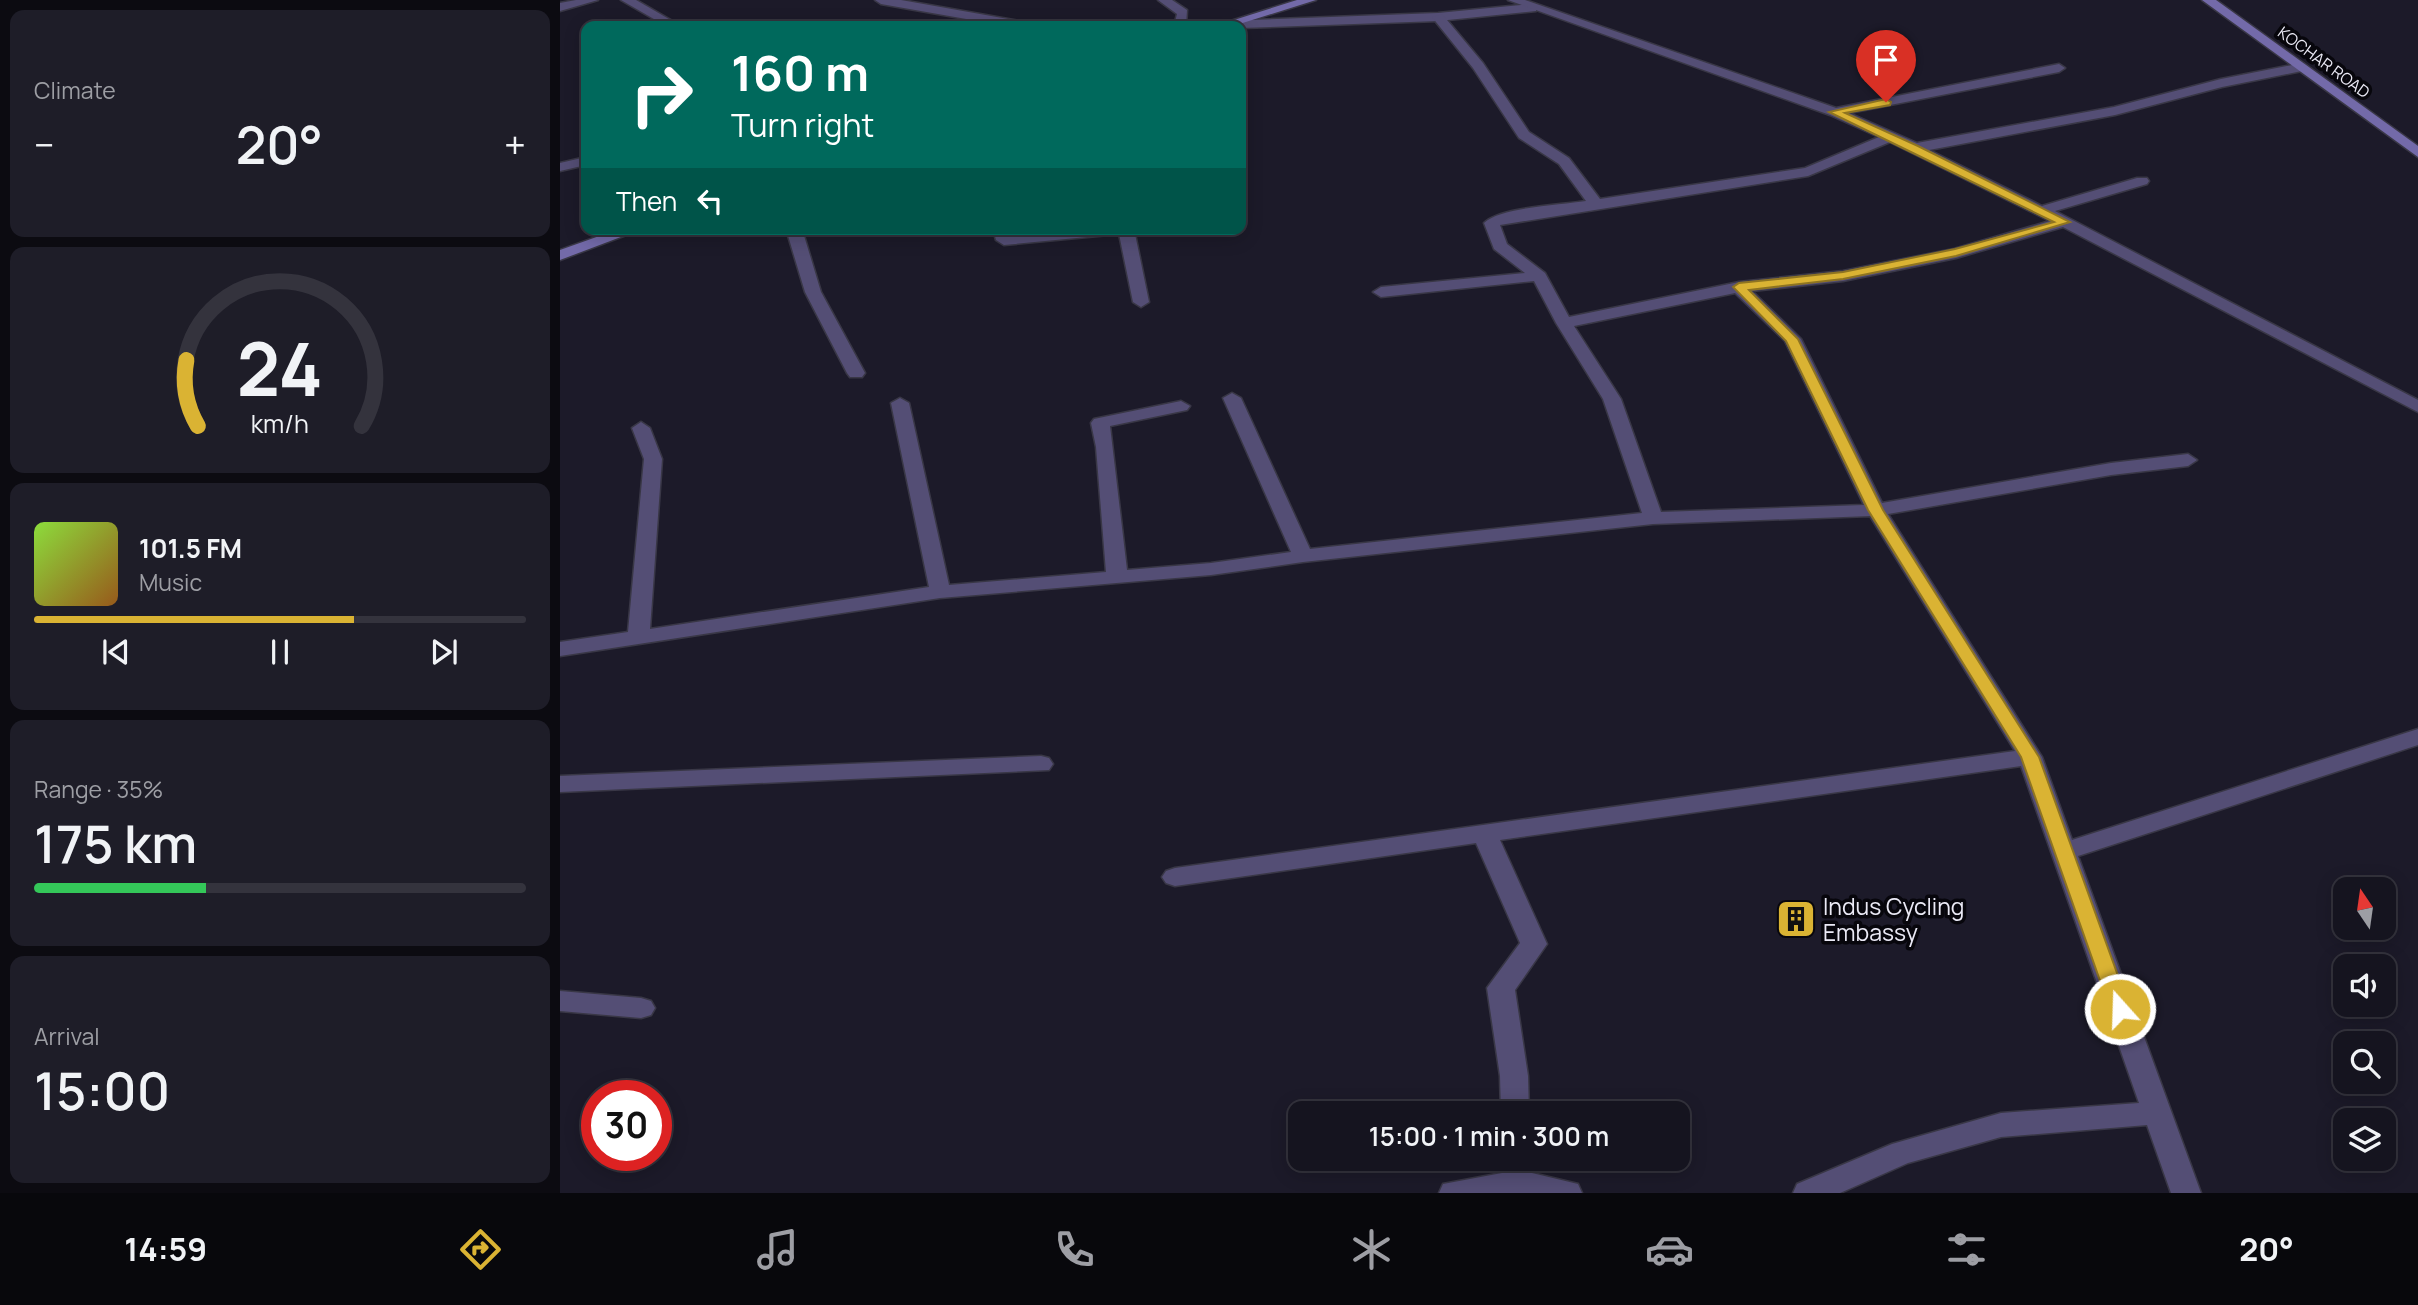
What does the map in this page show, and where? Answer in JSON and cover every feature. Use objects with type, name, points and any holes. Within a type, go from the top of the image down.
[{"type":"street","points":[[560,7],[592,0]]},
{"type":"street","points":[[626,0],[666,21]]},
{"type":"street","points":[[881,0],[997,21]]},
{"type":"street","points":[[919,7],[934,0]]},
{"type":"street","points":[[1164,0],[1182,13],[1181,21]]},
{"type":"street","points":[[1240,21],[1310,0]]},
{"type":"street","points":[[1514,0],[1835,112],[1915,148],[2064,222],[2418,407]]},
{"type":"street","name":"KOCHAR ROAD","points":[[2208,0],[2418,153]]},
{"type":"street","points":[[1246,25],[1438,17],[1532,8]]},
{"type":"street","points":[[1438,17],[1478,66],[1524,135],[1564,161],[1597,206]]},
{"type":"street","points":[[1915,148],[2115,111],[2221,83],[2302,67]]},
{"type":"street","points":[[1835,112],[2059,68]]},
{"type":"street","points":[[1653,518],[1612,399],[1564,323],[1539,276],[1500,246],[1492,223],[1504,218],[1808,172],[1888,138]]},
{"type":"street","points":[[560,167],[581,162]]},
{"type":"street","points":[[2040,211],[2142,181]]},
{"type":"street","points":[[1564,323],[1739,287],[1843,275],[1956,253],[2064,222]]},
{"type":"street","points":[[560,255],[618,235]]},
{"type":"street","points":[[796,235],[813,292],[856,373]]},
{"type":"street","points":[[1003,235],[1004,240],[1056,235]]},
{"type":"street","points":[[1127,235],[1141,302]]},
{"type":"street","points":[[1381,292],[1539,276]]},
{"type":"street","points":[[1739,287],[1792,339],[1876,510],[2030,757],[2186,1193]]},
{"type":"street","points":[[1232,398],[1303,556]]},
{"type":"street","points":[[900,403],[940,592]]},
{"type":"street","points":[[1117,577],[1105,447],[1100,423],[1181,406]]},
{"type":"street","points":[[638,637],[653,459],[641,428]]},
{"type":"street","points":[[560,649],[940,592],[1211,569],[1303,556],[1653,518],[1876,510],[2110,469],[2188,460]]},
{"type":"street","points":[[2064,852],[2418,737]]},
{"type":"street","points":[[1175,877],[2030,757]]},
{"type":"street","points":[[560,784],[1041,764]]},
{"type":"street","points":[[1485,835],[1534,944],[1501,988],[1514,1076],[1515,1101]]},
{"type":"street","points":[[560,1001],[641,1008]]},
{"type":"street","points":[[1808,1193],[1902,1153],[2001,1125],[2157,1113]]},
{"type":"street","points":[[1454,1193],[1517,1171],[1567,1193]]},
{"type":"place","name":"Indus Cycling Embassy","points":[[1796,919]]},
{"type":"route","points":[[1886,102],[1835,112],[1915,148],[2064,222],[1956,253],[1843,275],[1739,287],[1792,339],[1876,510],[2030,757],[2120,1009]]}]
